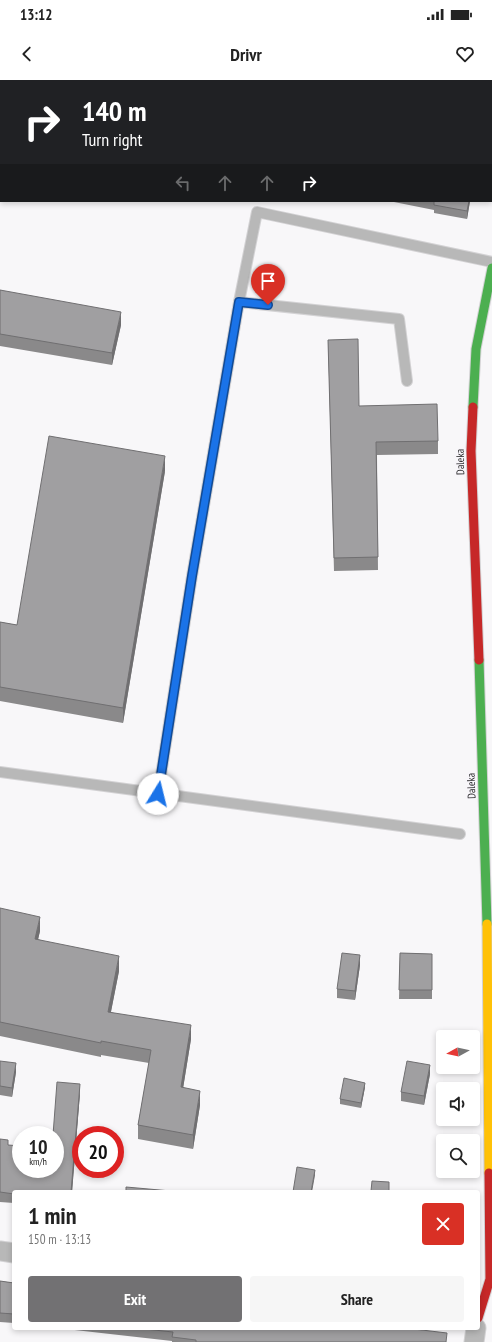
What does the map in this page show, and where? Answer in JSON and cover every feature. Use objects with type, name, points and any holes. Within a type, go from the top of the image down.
[{"type":"street","name":"Daleka","points":[[482,1308],[490,1279],[487,893],[471,450],[476,349],[492,268]]},
{"type":"street","points":[[0,1251],[12,1253]]},
{"type":"street","points":[[474,1342],[476,1330]]},
{"type":"lane","points":[[158,794],[192,576],[239,302],[257,212],[492,262]]},
{"type":"lane","points":[[239,302],[399,318],[408,381]]},
{"type":"lane","points":[[0,772],[460,834]]},
{"type":"building","points":[[434,202],[469,202],[467,211],[434,205]]},
{"type":"building","points":[[0,290],[121,312],[112,353],[0,334]]},
{"type":"building","points":[[358,339],[359,406],[437,404],[438,441],[376,442],[378,557],[334,558],[328,340]]},
{"type":"building","points":[[49,436],[165,456],[123,708],[0,687],[0,622],[17,625]]},
{"type":"building","points":[[0,908],[40,917],[35,939],[119,956],[108,1012],[191,1025],[181,1087],[200,1091],[193,1135],[138,1125],[151,1050],[101,1041],[101,1043],[0,1022]]},
{"type":"building","points":[[342,953],[360,955],[355,991],[337,989]]},
{"type":"building","points":[[400,953],[432,954],[432,990],[399,990]]},
{"type":"building","points":[[0,1061],[16,1063],[12,1088],[0,1086]]},
{"type":"building","points":[[407,1061],[430,1065],[424,1096],[401,1092]]},
{"type":"building","points":[[344,1078],[365,1083],[361,1103],[340,1099]]},
{"type":"building","points":[[57,1082],[80,1084],[76,1126],[72,1126],[71,1190],[12,1190],[12,1194],[0,1192],[0,1139],[8,1140],[8,1145],[12,1145],[12,1178],[64,1178],[64,1126],[54,1126]]},
{"type":"building","points":[[297,1167],[315,1170],[311,1190],[293,1190]]},
{"type":"building","points":[[372,1181],[389,1182],[389,1190],[371,1190]]},
{"type":"building","points":[[126,1187],[160,1190],[126,1190]]},
{"type":"building","points":[[0,1281],[12,1283],[12,1314],[0,1313]]},
{"type":"building","points":[[154,1330],[422,1330],[447,1333],[446,1342],[196,1342],[196,1340],[172,1337],[173,1332]]},
{"type":"traffic: fast","points":[[473,407],[476,349],[492,268]]},
{"type":"traffic: fast","points":[[479,660],[487,924]]},
{"type":"traffic: slow","points":[[487,924],[489,1173]]},
{"type":"traffic: jam","points":[[473,407],[471,451],[479,660]]},
{"type":"traffic: jam","points":[[480,1312],[490,1279],[489,1173]]},
{"type":"route","points":[[158,794],[192,576],[234,324],[239,302],[268,305]]}]
